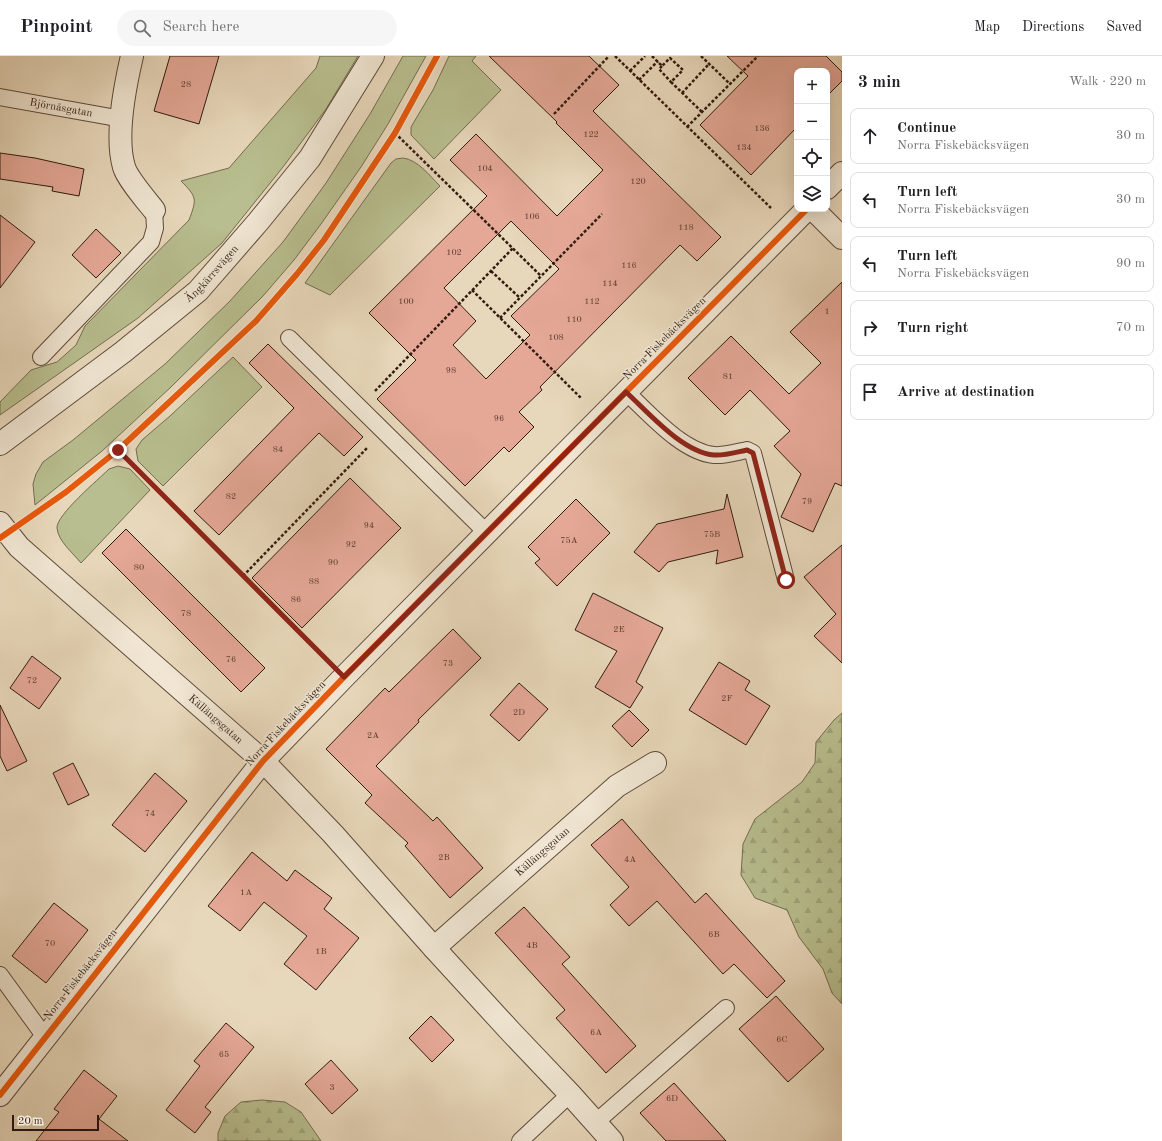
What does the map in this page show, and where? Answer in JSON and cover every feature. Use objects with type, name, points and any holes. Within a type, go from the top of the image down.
[{"type":"street","points":[[132,56],[126,80],[120,148],[124,168],[137,189],[154,210]]},
{"type":"street","name":"Ängkärrsvägen","points":[[0,444],[124,352],[198,291],[258,222],[310,158],[373,56]]},
{"type":"street","points":[[830,185],[842,173]]},
{"type":"street","name":"Norra Fiskebäcksvägen","points":[[0,1095],[263,761],[344,677],[804,212]]},
{"type":"street","points":[[816,212],[842,238]]},
{"type":"street","name":"Källängsgatan","points":[[0,523],[19,547],[263,761],[333,834],[434,948],[612,1141]]},
{"type":"street","name":"Källängsgatan","points":[[434,948],[617,786],[655,763]]},
{"type":"lane","name":"Björnåsgatan","points":[[0,97],[122,119]]},
{"type":"lane","points":[[41,357],[151,242],[155,228],[154,210]]},
{"type":"lane","points":[[289,338],[488,533]]},
{"type":"lane","name":"Norra Fiskebäcksvägen","points":[[626,392],[674,437],[692,449],[715,455],[747,450],[753,453],[786,580]]},
{"type":"lane","name":"Norra Fiskebäcksvägen","points":[[0,975],[45,1037]]},
{"type":"lane","points":[[595,1122],[726,1008]]},
{"type":"lane","points":[[520,1141],[570,1094]]},
{"type":"path","points":[[554,114],[609,56]]},
{"type":"path","points":[[615,56],[790,226]]},
{"type":"path","points":[[630,71],[645,56]]},
{"type":"path","points":[[652,56],[662,66]]},
{"type":"path","points":[[701,56],[730,84]]},
{"type":"path","points":[[687,127],[758,56]]},
{"type":"path","points":[[671,82],[683,70],[670,58],[659,69],[671,82],[702,112]]},
{"type":"path","points":[[639,80],[658,61]]},
{"type":"path","points":[[682,92],[709,64]]},
{"type":"path","points":[[395,133],[541,276]]},
{"type":"path","points":[[500,318],[602,214]]},
{"type":"path","points":[[360,408],[513,248]]},
{"type":"path","points":[[491,271],[520,298]]},
{"type":"path","points":[[472,290],[601,417]]},
{"type":"path","points":[[243,576],[384,431]]},
{"type":"path","points":[[118,450],[344,677]]},
{"type":"green space","points":[[320,56],[358,56],[326,109],[283,167],[222,243],[138,318],[0,415],[0,402],[31,370],[57,362],[76,345],[85,326],[189,220],[194,199],[193,195],[181,181],[229,168],[316,68]]},
{"type":"green space","points":[[403,56],[426,56],[388,124],[361,167],[294,260],[263,296],[171,387],[102,451],[35,505],[33,484],[36,474],[43,462],[73,440],[165,364],[230,301],[283,242],[326,183],[370,114]]},
{"type":"green space","points":[[449,56],[476,56],[472,61],[501,90],[434,159],[411,135],[411,127],[433,90]]},
{"type":"green space","points":[[396,159],[408,159],[418,165],[440,186],[330,295],[305,283],[391,163]]},
{"type":"green space","points":[[233,357],[262,387],[163,486],[138,461],[136,449],[142,440]]},
{"type":"green space","points":[[118,466],[130,469],[150,490],[81,563],[60,538],[57,528],[59,522],[70,506],[109,469]]},
{"type":"green space","points":[[842,713],[842,1004],[832,993],[823,969],[799,937],[787,910],[755,898],[741,875],[743,844],[755,819],[802,782],[815,763],[816,742],[834,720]]},
{"type":"green space","points":[[262,1100],[285,1102],[301,1112],[321,1141],[218,1141],[218,1133],[225,1116],[241,1102]]},
{"type":"building","points":[[170,56],[219,56],[199,124],[154,111]]},
{"type":"building","points":[[489,56],[589,56],[619,85],[593,111],[721,237],[697,261],[680,245],[540,387],[542,390],[519,412],[534,427],[509,452],[504,447],[465,486],[377,399],[416,360],[369,313],[487,196],[450,160],[476,134],[557,216],[603,170],[556,123],[557,122]],"holes":[[[511,221],[559,269],[511,316],[530,335],[486,379],[453,345],[476,321],[444,288]]]},
{"type":"building","points":[[727,56],[826,56],[842,72],[842,81],[830,93],[830,68],[794,68],[794,130],[751,175],[700,125],[748,76]]},
{"type":"building","points":[[0,153],[35,158],[84,169],[79,196],[52,191],[53,187],[0,179]]},
{"type":"building","points":[[0,215],[35,242],[0,288]]},
{"type":"building","points":[[96,229],[121,253],[96,278],[72,255]]},
{"type":"building","points":[[842,282],[842,486],[835,483],[813,532],[781,517],[801,474],[774,446],[790,431],[750,390],[725,415],[688,378],[731,336],[789,394],[821,363],[790,332]]},
{"type":"building","points":[[268,344],[363,437],[344,456],[319,433],[219,535],[194,511],[294,408],[249,363]]},
{"type":"building","points":[[350,478],[401,528],[302,628],[252,578]]},
{"type":"building","points":[[727,494],[743,557],[716,564],[718,550],[668,562],[659,572],[634,552],[657,524],[724,509]]},
{"type":"building","points":[[576,499],[610,533],[557,586],[535,563],[540,559],[528,547]]},
{"type":"building","points":[[126,529],[265,668],[241,692],[102,553]]},
{"type":"building","points":[[842,545],[842,663],[814,636],[836,614],[804,577]]},
{"type":"building","points":[[593,593],[663,628],[636,682],[643,687],[630,708],[595,687],[617,651],[575,630]]},
{"type":"building","points":[[453,629],[481,658],[418,720],[419,722],[376,766],[433,821],[437,817],[483,868],[450,898],[405,846],[408,843],[365,803],[372,795],[326,749],[385,688],[389,692]]},
{"type":"building","points":[[32,656],[61,678],[39,709],[10,688]]},
{"type":"building","points":[[719,662],[750,681],[745,690],[770,706],[746,745],[689,710]]},
{"type":"building","points":[[519,683],[548,709],[519,741],[490,715]]},
{"type":"building","points":[[0,705],[27,761],[7,771],[0,756]]},
{"type":"building","points":[[629,710],[649,730],[632,747],[612,726]]},
{"type":"building","points":[[73,763],[89,795],[68,805],[53,773]]},
{"type":"building","points":[[155,773],[187,801],[145,852],[112,825]]},
{"type":"building","points":[[622,819],[695,903],[706,893],[785,981],[767,998],[734,964],[723,974],[657,901],[629,926],[610,905],[629,887],[591,845]]},
{"type":"building","points":[[252,852],[287,881],[295,870],[332,898],[324,909],[359,938],[316,990],[284,964],[307,936],[264,902],[240,931],[208,906]]},
{"type":"building","points":[[54,903],[88,930],[46,983],[12,956]]},
{"type":"building","points":[[524,907],[570,957],[562,964],[636,1046],[606,1073],[556,1018],[565,1010],[495,933]]},
{"type":"building","points":[[776,996],[824,1049],[788,1082],[739,1029]]},
{"type":"building","points":[[431,1016],[454,1040],[432,1062],[409,1038]]},
{"type":"building","points":[[226,1023],[254,1047],[205,1107],[211,1112],[195,1133],[166,1110],[200,1066],[194,1061]]},
{"type":"building","points":[[331,1060],[358,1090],[332,1114],[305,1084]]},
{"type":"building","points":[[84,1070],[117,1096],[99,1119],[128,1141],[36,1141],[59,1112],[54,1109]]},
{"type":"building","points":[[674,1083],[726,1141],[666,1141],[640,1113]]},
{"type":"cycle path","points":[[0,538],[66,492],[118,450],[256,321],[324,240],[395,133],[437,56]]},
{"type":"cycle path","points":[[0,1095],[263,761],[344,677],[804,212]]},
{"type":"route","points":[[118,450],[344,677],[626,392],[674,437],[692,449],[715,455],[747,450],[753,453],[786,580]]}]
